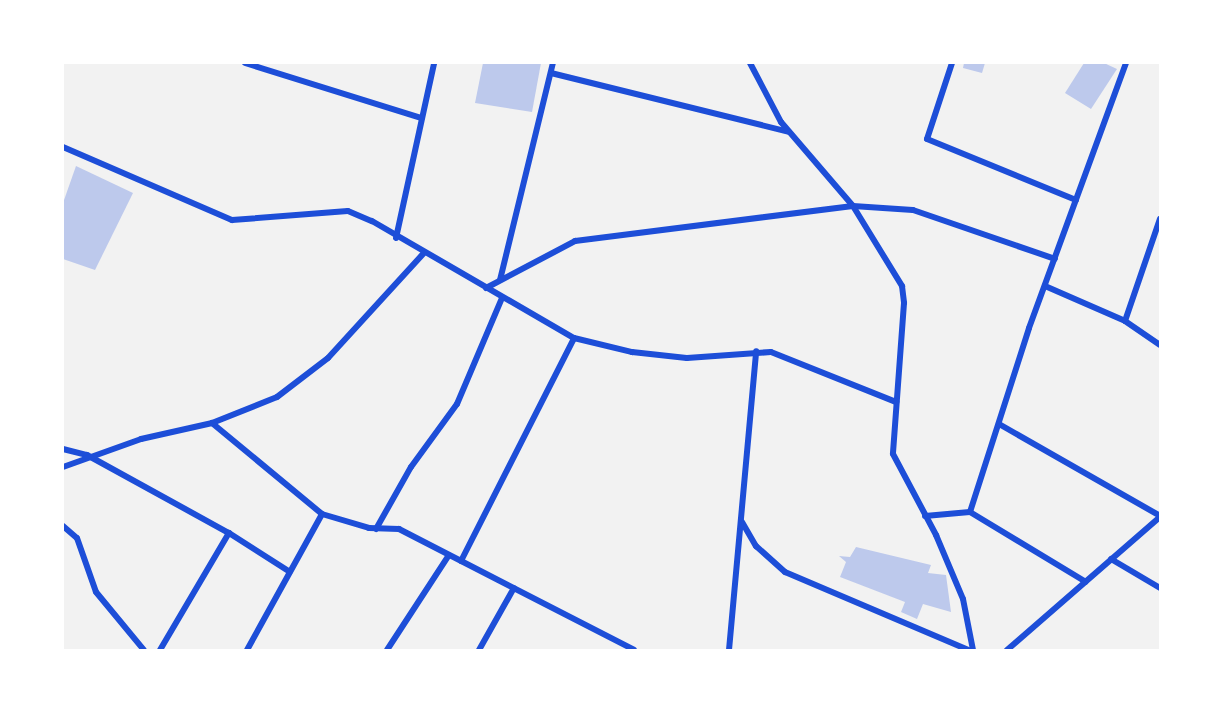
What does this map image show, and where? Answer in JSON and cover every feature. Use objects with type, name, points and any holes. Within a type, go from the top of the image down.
[{"type":"street","points":[[245,63],[422,118]]},
{"type":"street","points":[[396,238],[434,63]]},
{"type":"street","points":[[500,280],[553,63]]},
{"type":"street","points":[[750,63],[789,132],[853,206],[902,286],[904,303],[893,454],[925,516],[963,599],[971,650]]},
{"type":"street","points":[[952,63],[927,139],[1076,200]]},
{"type":"street","points":[[970,512],[1045,286],[1126,63]]},
{"type":"street","points":[[551,73],[789,132]]},
{"type":"street","points":[[63,147],[232,220],[348,211],[372,220],[396,238],[574,338],[633,352],[687,358],[771,351],[896,402]]},
{"type":"street","points":[[486,288],[574,241],[853,206],[913,210],[1055,259]]},
{"type":"street","points":[[1125,321],[1160,219]]},
{"type":"street","points":[[63,466],[87,455],[212,423],[278,397],[328,358],[424,253]]},
{"type":"street","points":[[1045,286],[1125,321],[1160,345]]},
{"type":"street","points":[[376,530],[411,467],[456,404],[502,298]]},
{"type":"street","points":[[461,561],[574,338]]},
{"type":"street","points":[[729,650],[728,627],[741,521],[746,435],[756,351]]},
{"type":"street","points":[[212,423],[322,514],[376,530],[399,529],[634,650]]},
{"type":"street","points":[[999,424],[1160,517],[1007,650]]},
{"type":"street","points":[[63,449],[87,455],[229,533],[290,572]]},
{"type":"street","points":[[925,516],[970,512],[1086,582]]},
{"type":"street","points":[[247,650],[322,514]]},
{"type":"street","points":[[741,521],[756,546],[785,572],[971,650]]},
{"type":"street","points":[[63,526],[77,538],[96,592],[144,650]]},
{"type":"street","points":[[160,650],[229,533]]},
{"type":"street","points":[[387,650],[449,555]]},
{"type":"street","points":[[1111,559],[1160,588]]},
{"type":"street","points":[[479,650],[513,588]]},
{"type":"street","points":[[616,650],[620,643]]},
{"type":"building","points":[[483,63],[541,63],[532,112],[475,103]]},
{"type":"building","points":[[964,63],[985,63],[982,73],[963,68]]},
{"type":"building","points":[[1084,63],[1104,63],[1117,69],[1091,109],[1065,93]]},
{"type":"building","points":[[76,166],[133,193],[95,270],[63,259],[63,203]]},
{"type":"building","points":[[856,547],[931,565],[928,573],[946,575],[951,612],[923,604],[917,619],[901,612],[905,602],[840,577],[846,562],[839,556],[850,557]]}]
